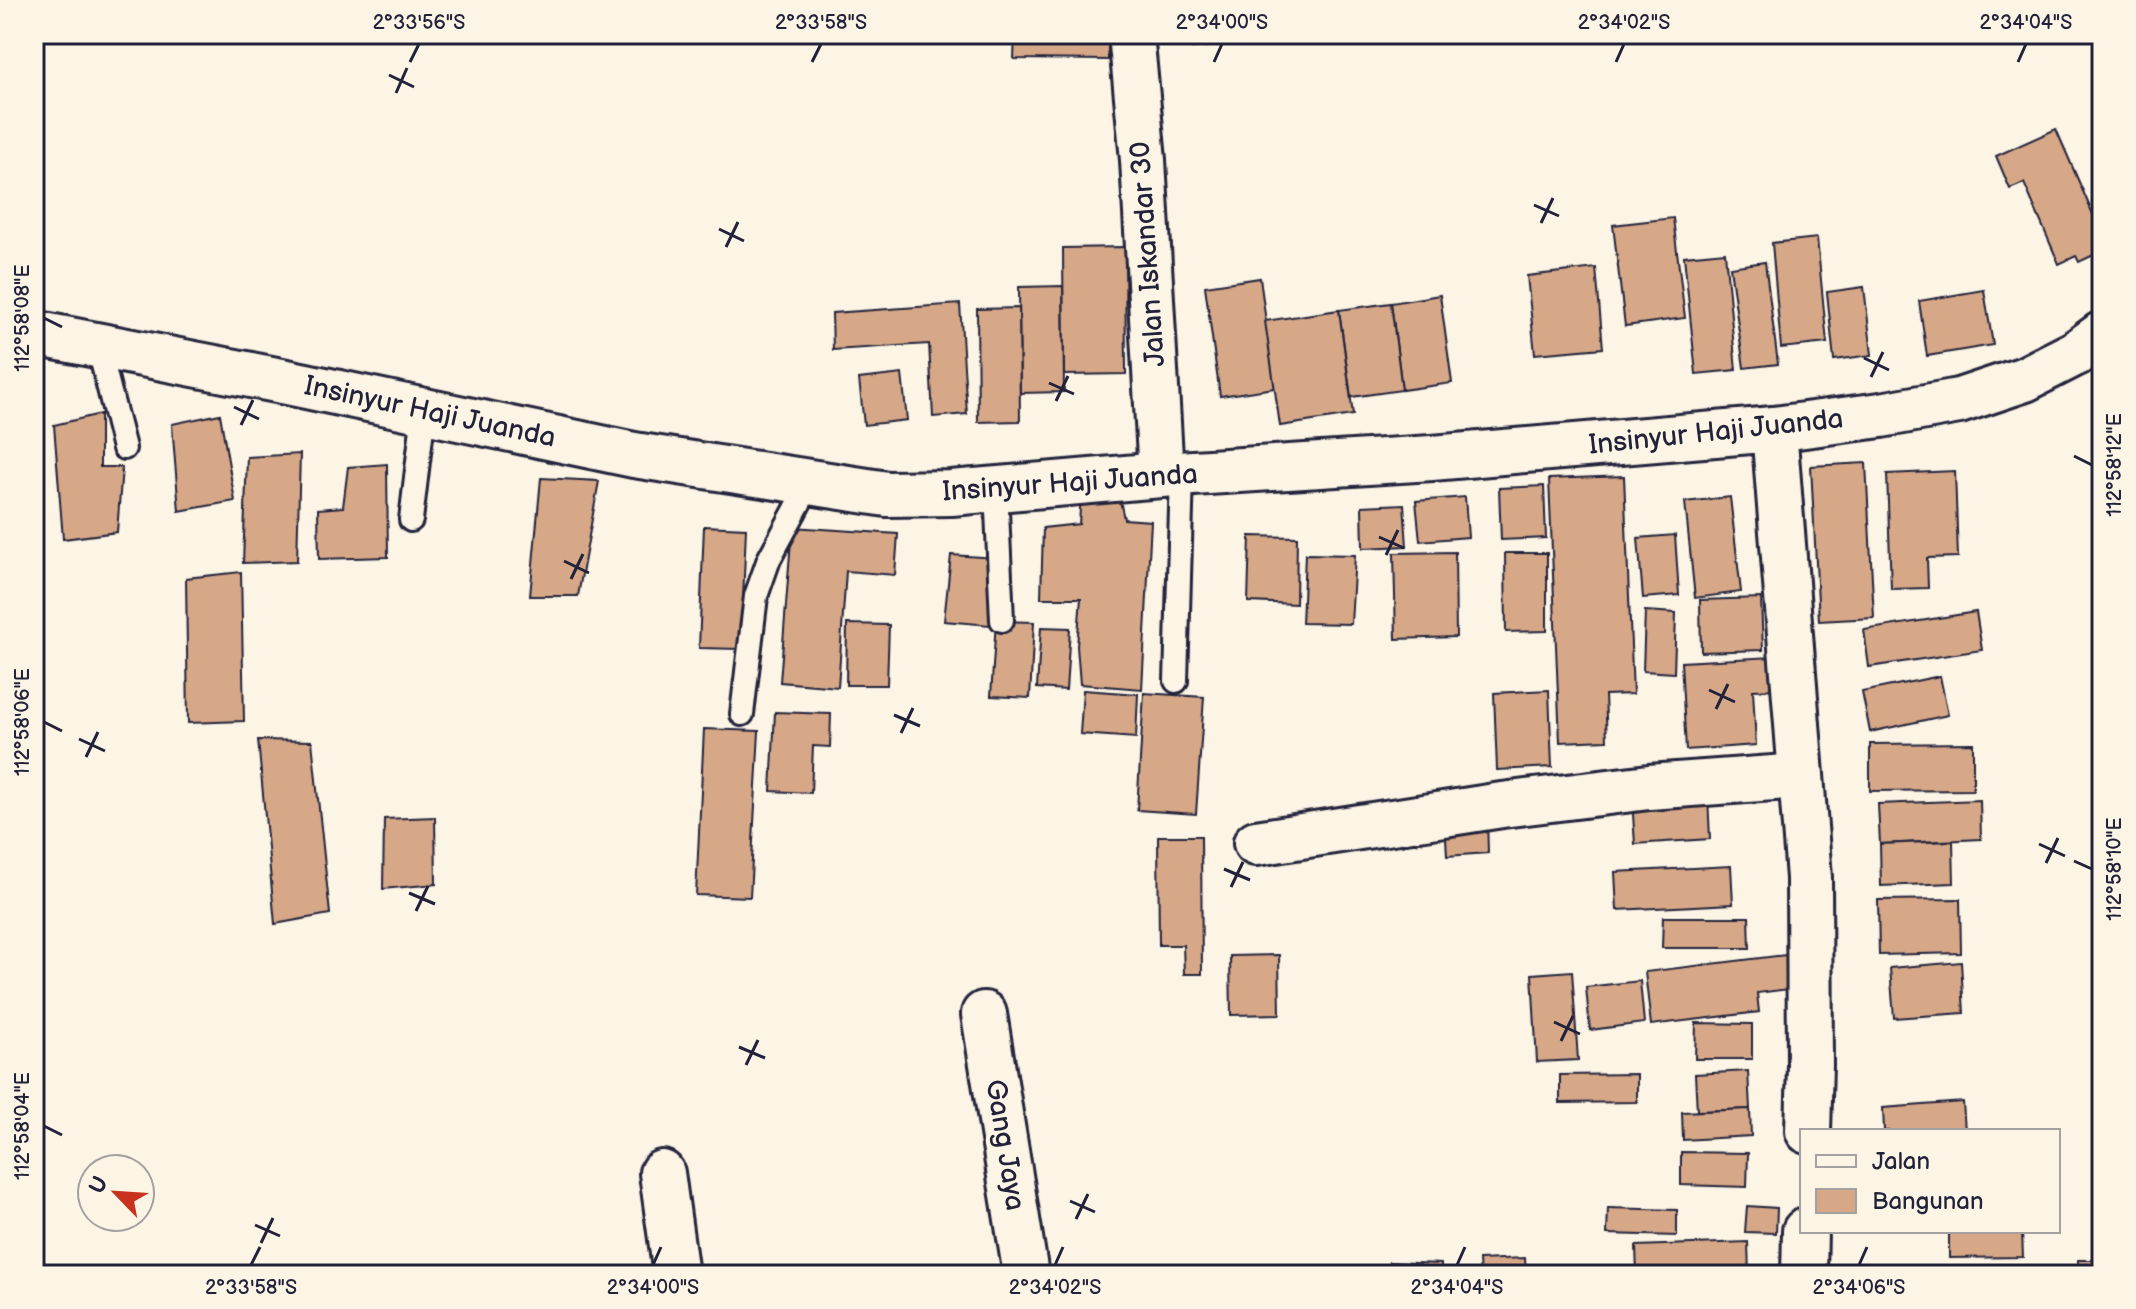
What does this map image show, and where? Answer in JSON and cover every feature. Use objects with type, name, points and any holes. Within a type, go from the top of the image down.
[{"type":"street","name":"Jalan Iskandar 30","points":[[1131,34],[1172,475]]},
{"type":"street","name":"Insinyur Haji Juanda","points":[[34,333],[634,455],[887,494],[951,493],[1432,458],[1774,429],[1881,415],[1959,401],[2025,379],[2076,353],[2102,334]]},
{"type":"street","points":[[1774,429],[1809,878],[1808,1129]]},
{"type":"street","points":[[1256,843],[1546,799],[1649,787],[1801,776]]},
{"type":"street","name":"Gang Jaya","points":[[984,1014],[1026,1275]]},
{"type":"street","points":[[662,1173],[676,1275]]},
{"type":"street","points":[[1804,1275],[1805,1233]]},
{"type":"lane","points":[[98,345],[124,448]]},
{"type":"lane","points":[[411,520],[424,411]]},
{"type":"lane","points":[[1172,475],[1176,681]]},
{"type":"lane","points":[[742,714],[756,596],[769,559],[810,483]]},
{"type":"lane","points":[[996,489],[1002,620]]},
{"type":"building","points":[[1015,34],[1108,34],[1108,60],[1014,59]]},
{"type":"building","points":[[1190,34],[1250,34],[1250,42],[1192,48]]},
{"type":"building","points":[[2056,129],[2102,235],[2102,251],[2079,262],[2076,256],[2059,264],[2024,183],[2010,189],[1996,156]]},
{"type":"building","points":[[1673,218],[1685,318],[1625,326],[1613,225]]},
{"type":"building","points":[[1817,238],[1827,343],[1781,348],[1772,243]]},
{"type":"building","points":[[1125,247],[1126,374],[1064,375],[1063,248]]},
{"type":"building","points":[[1725,252],[1736,370],[1696,374],[1684,256]]},
{"type":"building","points":[[1765,262],[1778,364],[1744,368],[1730,267]]},
{"type":"building","points":[[1596,268],[1603,348],[1535,354],[1527,276]]},
{"type":"building","points":[[1260,278],[1275,388],[1220,396],[1205,286]]},
{"type":"building","points":[[1063,286],[1064,392],[1020,393],[1019,287]]},
{"type":"building","points":[[1864,287],[1872,355],[1834,360],[1827,292]]},
{"type":"building","points":[[1984,290],[1993,345],[1927,356],[1919,301]]},
{"type":"building","points":[[1440,295],[1452,383],[1402,390],[1391,303]]},
{"type":"building","points":[[1391,303],[1402,390],[1351,397],[1339,310]]},
{"type":"building","points":[[960,304],[967,414],[933,417],[929,344],[833,350],[832,313]]},
{"type":"building","points":[[1019,308],[1020,421],[978,422],[977,309]]},
{"type":"building","points":[[1339,310],[1353,415],[1280,426],[1265,321]]},
{"type":"building","points":[[902,374],[907,420],[864,425],[859,379]]},
{"type":"building","points":[[40,391],[38,502],[34,502],[34,392]]},
{"type":"building","points":[[100,414],[100,467],[122,467],[117,532],[63,539],[54,425]]},
{"type":"building","points":[[220,414],[235,501],[179,511],[172,424]]},
{"type":"building","points":[[300,454],[297,561],[243,563],[247,457]]},
{"type":"building","points":[[1866,463],[1874,618],[1819,621],[1811,466]]},
{"type":"building","points":[[387,464],[388,557],[319,559],[318,509],[343,507],[348,467]]},
{"type":"building","points":[[1955,471],[1958,557],[1927,558],[1928,588],[1891,589],[1887,474]]},
{"type":"building","points":[[1624,476],[1633,694],[1605,695],[1607,740],[1560,742],[1549,479]]},
{"type":"building","points":[[541,478],[599,481],[578,596],[530,596]]},
{"type":"building","points":[[1544,486],[1546,538],[1501,540],[1499,488]]},
{"type":"building","points":[[1118,491],[1124,519],[1151,521],[1142,689],[1080,684],[1077,646],[1081,598],[1041,598],[1043,528],[1079,524],[1081,494]]},
{"type":"building","points":[[1465,497],[1468,537],[1420,541],[1416,501]]},
{"type":"building","points":[[1730,497],[1741,592],[1695,598],[1685,502]]},
{"type":"building","points":[[1404,504],[1407,546],[1363,548],[1362,506]]},
{"type":"building","points":[[704,526],[746,528],[741,649],[699,648]]},
{"type":"building","points":[[792,527],[898,534],[895,575],[846,571],[838,687],[780,682]]},
{"type":"building","points":[[1675,535],[1679,595],[1643,598],[1638,538]]},
{"type":"building","points":[[1250,536],[1297,537],[1296,604],[1248,602]]},
{"type":"building","points":[[1455,552],[1456,637],[1396,639],[1394,553]]},
{"type":"building","points":[[1505,553],[1547,553],[1547,631],[1506,632]]},
{"type":"building","points":[[1305,554],[1355,555],[1351,624],[1302,623]]},
{"type":"building","points":[[951,555],[996,558],[990,625],[944,621]]},
{"type":"building","points":[[241,572],[244,721],[188,723],[186,578]]},
{"type":"building","points":[[1761,598],[1763,650],[1701,652],[1700,600]]},
{"type":"building","points":[[1645,611],[1676,613],[1674,673],[1643,671]]},
{"type":"building","points":[[1976,612],[1982,650],[1869,667],[1864,630]]},
{"type":"building","points":[[996,621],[1034,622],[1030,698],[991,696]]},
{"type":"building","points":[[847,624],[889,625],[887,685],[846,685]]},
{"type":"building","points":[[1041,627],[1070,628],[1066,690],[1037,688]]},
{"type":"building","points":[[1773,657],[1775,689],[1753,690],[1756,745],[1686,750],[1681,662]]},
{"type":"building","points":[[1940,676],[1948,715],[1870,732],[1862,692]]},
{"type":"building","points":[[1083,690],[1138,694],[1136,738],[1080,734]]},
{"type":"building","points":[[1549,690],[1552,767],[1497,770],[1494,693]]},
{"type":"building","points":[[1144,693],[1204,697],[1196,814],[1137,810]]},
{"type":"building","points":[[775,712],[831,714],[830,747],[813,746],[811,793],[771,791]]},
{"type":"building","points":[[704,729],[759,731],[750,897],[696,895]]},
{"type":"building","points":[[258,740],[312,741],[330,914],[275,924]]},
{"type":"building","points":[[1973,743],[1973,790],[1870,791],[1870,744]]},
{"type":"building","points":[[1708,796],[1710,839],[1635,844],[1632,800]]},
{"type":"building","points":[[1980,800],[1981,839],[1880,844],[1878,804]]},
{"type":"building","points":[[435,817],[436,884],[383,889],[384,819]]},
{"type":"building","points":[[1487,817],[1488,853],[1447,856],[1445,820]]},
{"type":"building","points":[[1158,836],[1201,836],[1202,974],[1184,974],[1183,945],[1159,945]]},
{"type":"building","points":[[1953,841],[1954,883],[1881,886],[1880,844]]},
{"type":"building","points":[[1731,866],[1733,904],[1617,910],[1615,872]]},
{"type":"building","points":[[1960,899],[1961,953],[1879,955],[1878,900]]},
{"type":"building","points":[[1663,917],[1749,917],[1750,948],[1662,948]]},
{"type":"building","points":[[1794,954],[1798,988],[1757,993],[1759,1012],[1651,1025],[1645,972]]},
{"type":"building","points":[[1279,955],[1280,1014],[1231,1015],[1230,956]]},
{"type":"building","points":[[1961,962],[1964,1013],[1894,1018],[1890,968]]},
{"type":"building","points":[[1572,971],[1578,1060],[1537,1062],[1532,974]]},
{"type":"building","points":[[1640,981],[1644,1023],[1590,1030],[1586,987]]},
{"type":"building","points":[[1696,1023],[1752,1024],[1752,1059],[1695,1059]]},
{"type":"building","points":[[1748,1071],[1750,1109],[1697,1111],[1695,1074]]},
{"type":"building","points":[[1637,1074],[1637,1102],[1560,1103],[1560,1075]]},
{"type":"building","points":[[1963,1102],[1965,1129],[1884,1129],[1883,1108]]},
{"type":"building","points":[[1750,1109],[1751,1136],[1683,1140],[1682,1112]]},
{"type":"building","points":[[1681,1152],[1748,1153],[1747,1187],[1681,1185]]},
{"type":"building","points":[[1747,1206],[1777,1208],[1776,1233],[1745,1232]]},
{"type":"building","points":[[1608,1208],[1677,1210],[1677,1236],[1607,1234]]},
{"type":"building","points":[[1949,1233],[2022,1233],[2023,1257],[1949,1258]]},
{"type":"building","points":[[1748,1242],[1749,1275],[1637,1275],[1636,1246]]},
{"type":"building","points":[[1525,1258],[1526,1275],[1480,1275],[1479,1260]]},
{"type":"building","points":[[2078,1260],[2102,1260],[2101,1275],[2078,1275]]},
{"type":"building","points":[[1389,1262],[1441,1264],[1441,1275],[1388,1275]]},
{"type":"building","points":[[1998,1270],[2053,1271],[2053,1275],[1998,1275]]}]
